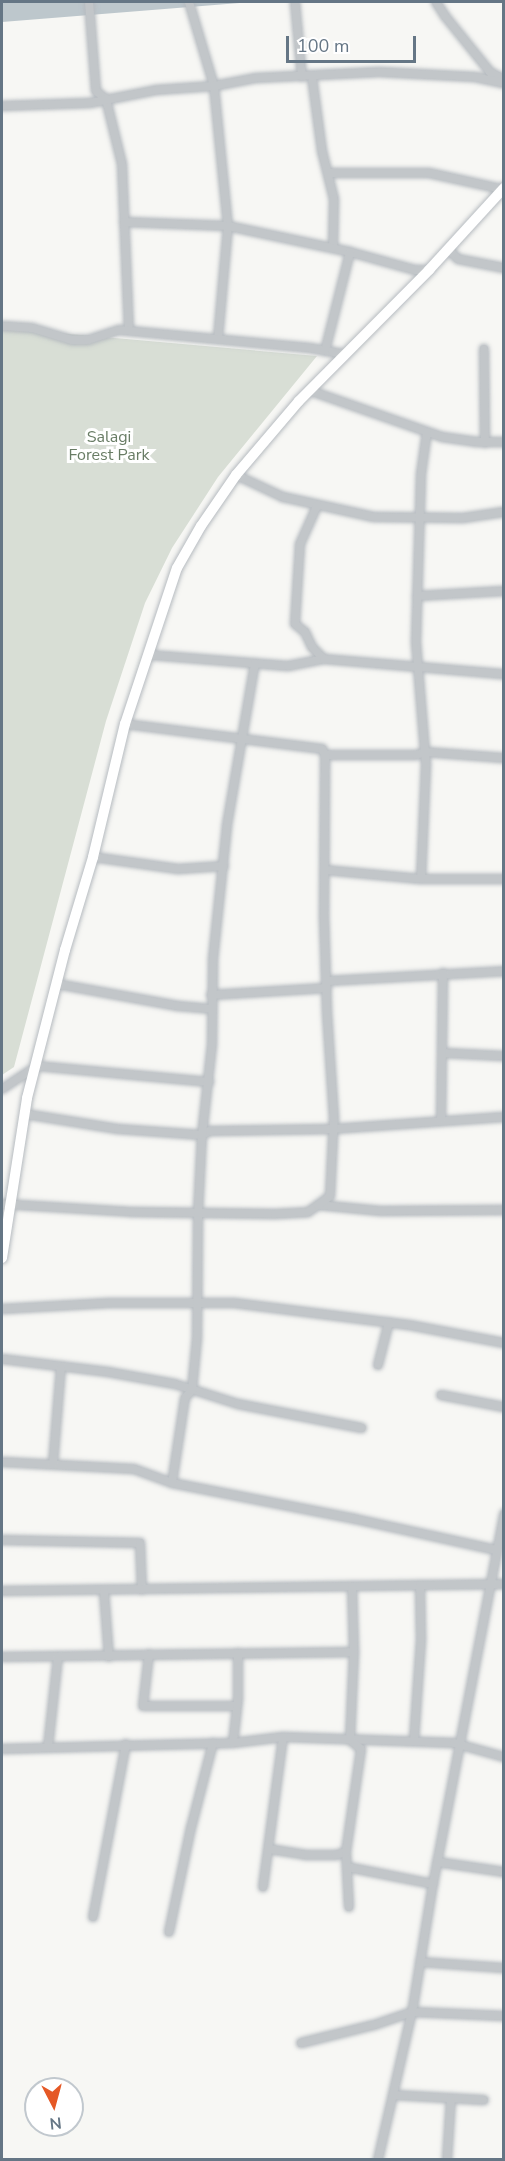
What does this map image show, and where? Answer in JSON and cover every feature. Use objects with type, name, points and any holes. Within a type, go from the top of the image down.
[{"type":"street","points":[[89,2],[96,92],[106,99],[122,164],[129,331]]},
{"type":"street","points":[[189,2],[214,86],[228,226],[218,339]]},
{"type":"street","points":[[295,2],[302,77]]},
{"type":"street","points":[[436,2],[490,72],[504,81]]},
{"type":"street","points":[[2,106],[90,103],[156,90],[214,86],[256,78],[412,73],[504,81]]},
{"type":"street","points":[[312,77],[334,199],[333,248]]},
{"type":"street","points":[[328,173],[429,173],[503,189]]},
{"type":"street","points":[[2,1258],[5,1204],[57,984],[93,857],[125,724],[150,655],[177,568],[201,526],[236,475],[299,401],[429,270],[503,189]]},
{"type":"street","points":[[124,222],[228,226],[333,248],[415,270],[429,270]]},
{"type":"street","points":[[448,249],[458,259],[504,268]]},
{"type":"street","points":[[325,351],[350,252]]},
{"type":"street","points":[[2,326],[32,328],[72,340],[88,340],[119,330],[344,354]]},
{"type":"street","points":[[484,349],[485,442]]},
{"type":"street","points":[[311,391],[427,432],[485,442],[504,442]]},
{"type":"street","points":[[421,879],[426,764],[416,642],[421,474],[427,432]]},
{"type":"street","points":[[236,475],[283,497],[374,518],[463,518],[504,512]]},
{"type":"street","points":[[317,506],[300,544],[295,624],[305,632],[312,647],[324,660]]},
{"type":"street","points":[[417,596],[504,591]]},
{"type":"street","points":[[150,655],[288,666],[324,660],[504,674]]},
{"type":"street","points":[[172,1483],[185,1398],[192,1390],[197,1338],[196,1303],[200,1258],[198,1212],[202,1135],[212,1045],[211,995],[227,825],[240,737],[246,730],[255,663]]},
{"type":"street","points":[[5,1204],[131,1212],[275,1214],[308,1212],[330,1196],[333,1129],[327,985],[325,755],[322,749],[125,724]]},
{"type":"street","points":[[325,755],[416,755],[425,752],[504,758]]},
{"type":"street","points":[[93,857],[178,869],[224,866]]},
{"type":"street","points":[[325,870],[421,879],[504,879]]},
{"type":"street","points":[[211,995],[443,973],[504,971]]},
{"type":"street","points":[[441,1119],[443,973]]},
{"type":"street","points":[[57,984],[211,1010]]},
{"type":"street","points":[[443,1053],[504,1056]]},
{"type":"street","points":[[2,1089],[37,1066],[209,1082]]},
{"type":"street","points":[[25,1114],[118,1129],[202,1135],[210,1131],[333,1129],[441,1119],[504,1117]]},
{"type":"street","points":[[318,1205],[381,1211],[504,1210]]},
{"type":"street","points":[[2,1309],[109,1304],[234,1303],[389,1322],[504,1343]]},
{"type":"street","points":[[378,1365],[389,1322]]},
{"type":"street","points":[[2,1359],[119,1374],[192,1390],[238,1404],[362,1428]]},
{"type":"street","points":[[53,1464],[61,1366]]},
{"type":"street","points":[[441,1395],[504,1407]]},
{"type":"street","points":[[2,1462],[134,1469],[172,1483],[355,1519],[496,1550]]},
{"type":"street","points":[[378,2160],[412,2012],[437,1862],[504,1514]]},
{"type":"street","points":[[2,1540],[140,1543],[142,1590]]},
{"type":"street","points":[[414,1740],[422,1639],[420,1584]]},
{"type":"street","points":[[2,1591],[504,1584]]},
{"type":"street","points":[[350,1740],[354,1652],[352,1586]]},
{"type":"street","points":[[104,1591],[109,1657]]},
{"type":"street","points":[[2,1657],[354,1652]]},
{"type":"street","points":[[232,1743],[237,1706],[238,1653]]},
{"type":"street","points":[[149,1654],[143,1706],[237,1706]]},
{"type":"street","points":[[48,1747],[58,1657]]},
{"type":"street","points":[[2,1749],[232,1743],[283,1737],[414,1740],[460,1744],[504,1757]]},
{"type":"street","points":[[263,1887],[283,1737]]},
{"type":"street","points":[[349,1907],[346,1852],[361,1749],[350,1740]]},
{"type":"street","points":[[169,1932],[191,1828],[213,1743]]},
{"type":"street","points":[[93,1917],[126,1744]]},
{"type":"street","points":[[269,1849],[305,1855],[336,1855],[346,1852]]},
{"type":"street","points":[[437,1862],[504,1872]]},
{"type":"street","points":[[347,1867],[433,1884]]},
{"type":"street","points":[[420,1962],[504,1968]]},
{"type":"street","points":[[301,2043],[374,2025],[412,2012],[504,2016]]},
{"type":"street","points":[[393,2095],[484,2100]]},
{"type":"street","points":[[447,2160],[451,2098]]},
{"type":"green space","name":"Salagi Forest Park","points":[[2,328],[317,356],[218,477],[172,548],[145,603],[106,721],[14,1067],[2,1075]]},
{"type":"shaded area","points":[[2,2],[252,2],[2,22]]}]
